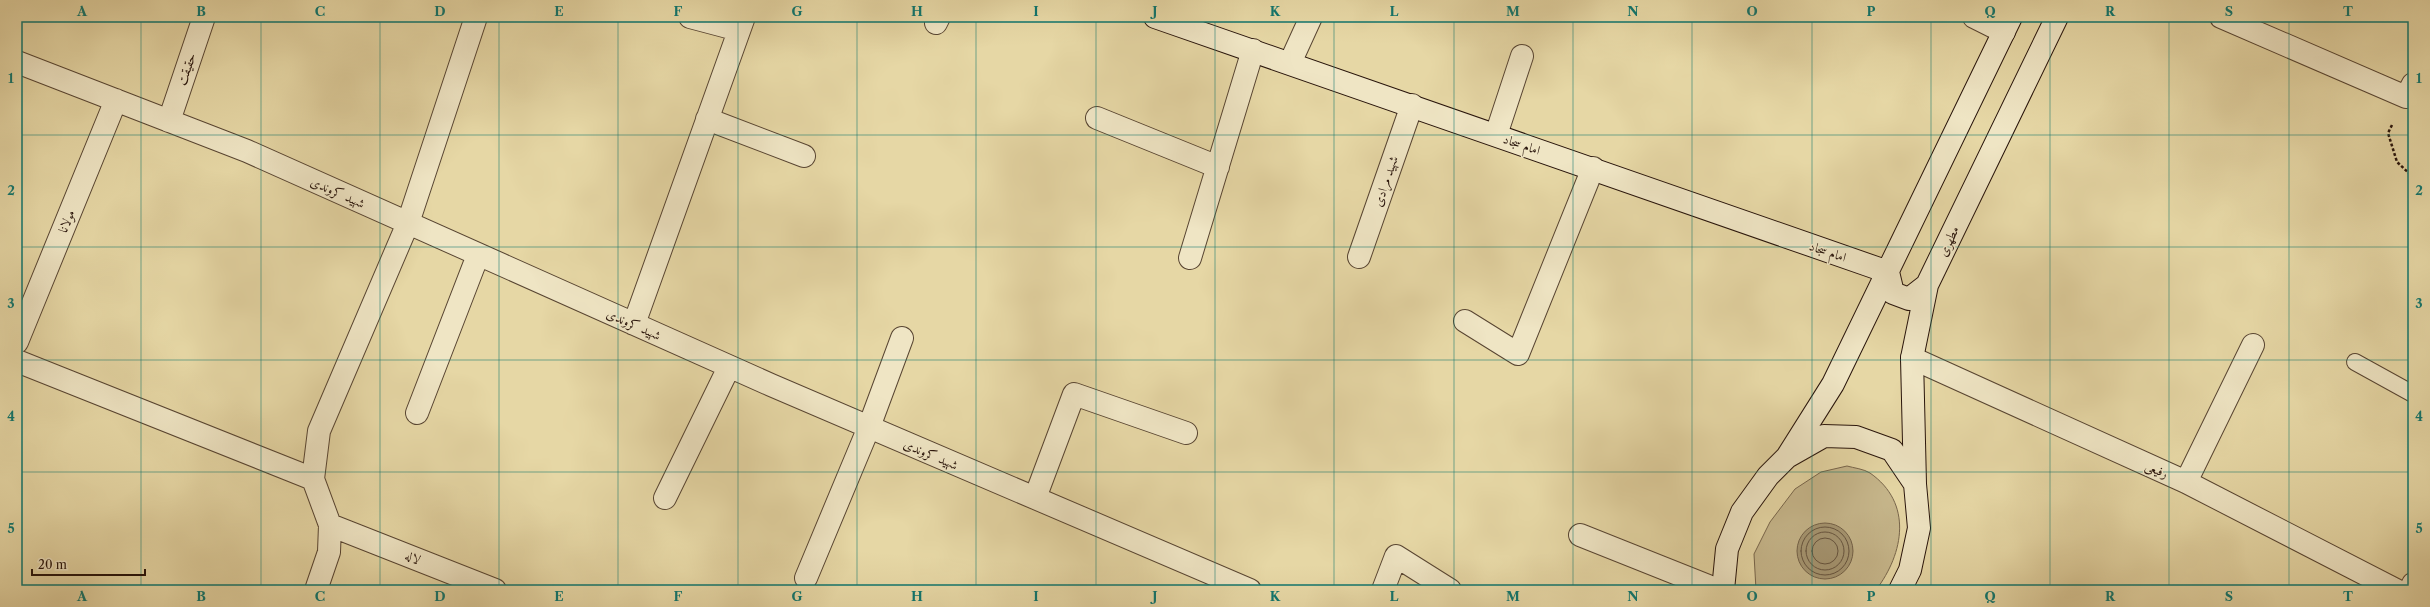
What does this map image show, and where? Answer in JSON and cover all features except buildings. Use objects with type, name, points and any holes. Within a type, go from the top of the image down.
[{"type":"street","name":"حقیقت","points":[[169,121],[204,17]]},
{"type":"street","points":[[316,590],[329,552],[330,525],[314,479],[319,430],[408,223],[476,17]]},
{"type":"street","points":[[634,324],[742,24],[690,17]]},
{"type":"street","name":"امام سجاد","points":[[1156,17],[1888,272]]},
{"type":"street","points":[[1290,63],[1311,17]]},
{"type":"street","points":[[1723,590],[1727,549],[1742,512],[1768,476],[1787,457],[1833,384],[2008,24],[1974,17]]},
{"type":"street","name":"مطهری","points":[[1900,590],[1910,570],[1919,528],[1915,484],[1912,358],[1927,285],[2057,17]]},
{"type":"street","points":[[2221,17],[2410,90]]},
{"type":"street","points":[[1190,258],[1254,50]]},
{"type":"street","points":[[1496,135],[1522,56]]},
{"type":"street","name":"شهید کروندی","points":[[17,62],[247,151],[729,367],[1250,590]]},
{"type":"street","name":"مولانا","points":[[17,342],[116,100]]},
{"type":"street","name":"شهید مرادی","points":[[1359,257],[1412,105]]},
{"type":"street","points":[[1097,118],[1218,167]]},
{"type":"street","points":[[708,119],[804,156]]},
{"type":"street","points":[[1465,322],[1518,354],[1593,168]]},
{"type":"street","points":[[417,413],[478,255]]},
{"type":"street","points":[[1888,272],[1893,293],[1909,299],[1927,285]]},
{"type":"street","points":[[806,578],[869,427],[902,338]]},
{"type":"street","points":[[2186,482],[2252,345]]},
{"type":"street","name":"رفیعی","points":[[1912,358],[2186,482],[2396,590]]},
{"type":"street","points":[[17,361],[314,479]]},
{"type":"street","points":[[665,498],[729,367]]},
{"type":"street","points":[[1035,498],[1074,394],[1186,433]]},
{"type":"street","points":[[1787,457],[1824,436],[1856,437],[1892,450],[1915,484]]},
{"type":"street","name":"لاله","points":[[330,525],[495,590]]},
{"type":"street","points":[[1580,535],[1718,590]]},
{"type":"street","points":[[1383,590],[1396,556],[1450,590]]},
{"type":"street","points":[[2410,590],[2413,584]]},
{"type":"lane","points":[[2355,362],[2413,394]]},
{"type":"path","points":[[2410,90],[2388,133],[2397,162],[2413,177]]},
{"type":"shaded area","points":[[1847,466],[1870,473],[1884,485],[1893,499],[1898,513],[1900,529],[1898,545],[1886,576],[1876,590],[1756,590],[1754,554],[1770,522],[1795,489],[1821,472]]},
{"type":"water","points":[[1820,523],[1830,523],[1845,531],[1851,540],[1853,551],[1851,562],[1845,571],[1830,579],[1820,579],[1809,574],[1802,567],[1797,556],[1797,546],[1802,535],[1809,528]]}]
